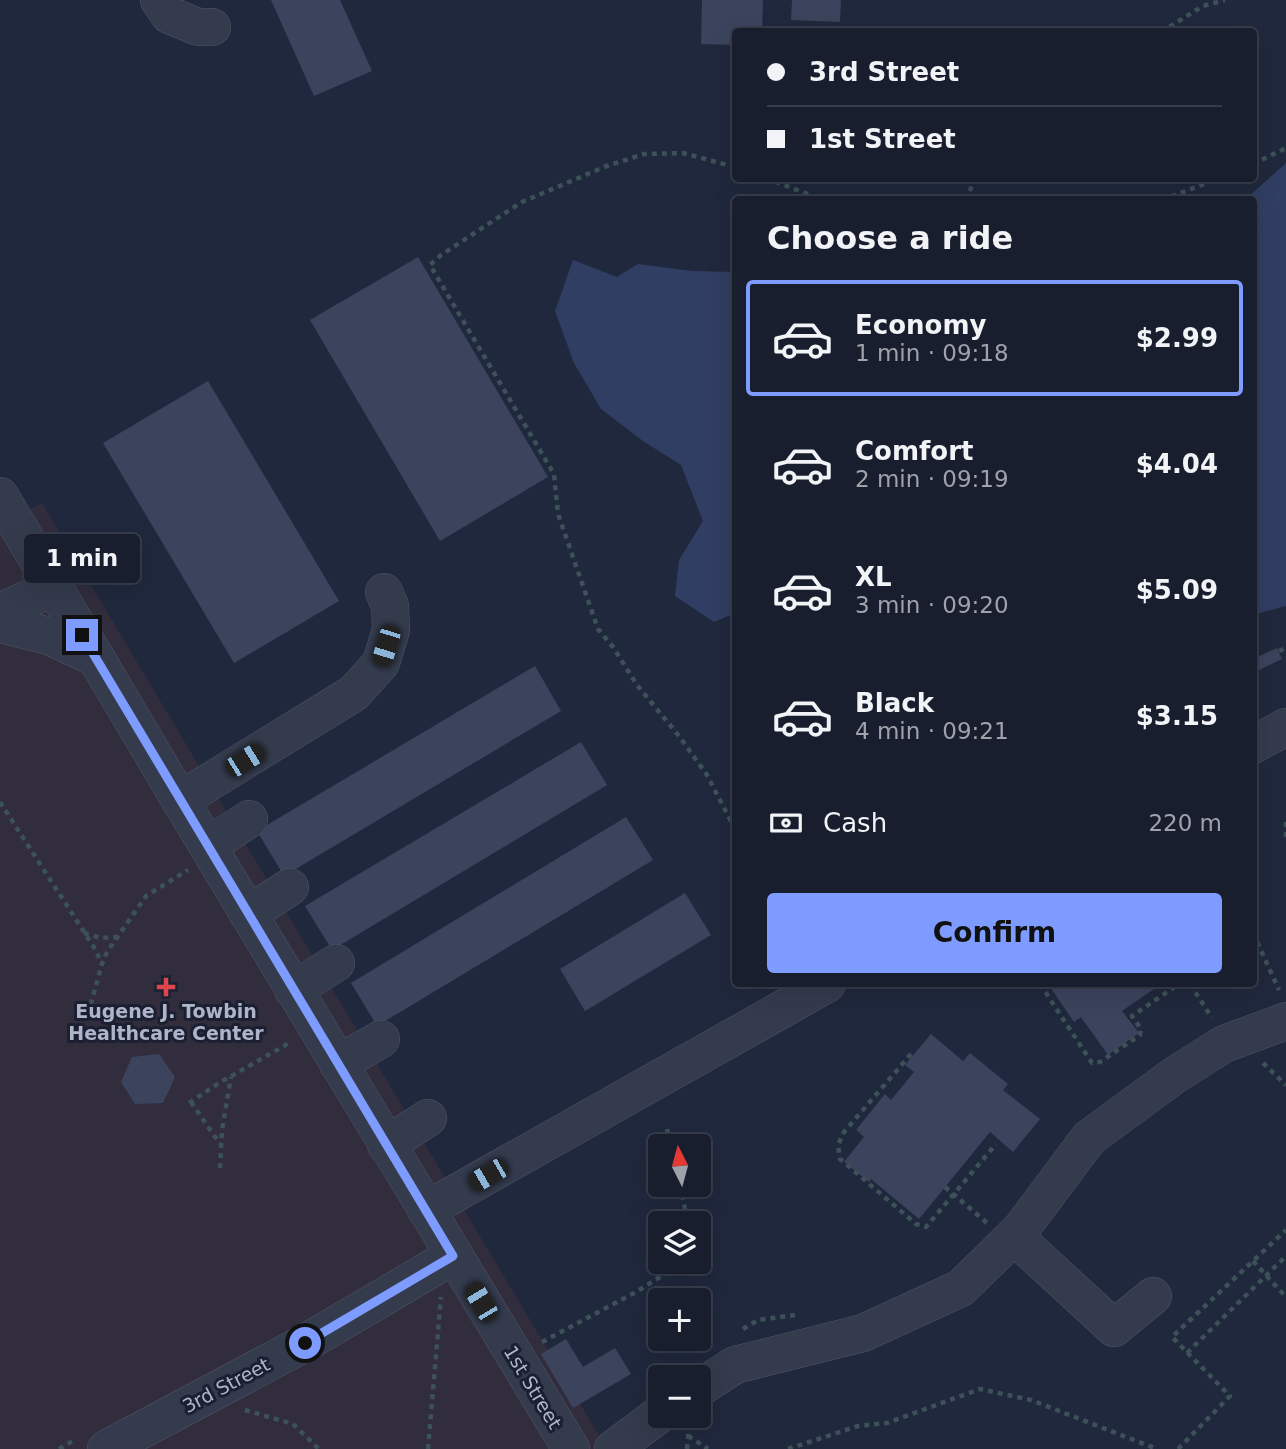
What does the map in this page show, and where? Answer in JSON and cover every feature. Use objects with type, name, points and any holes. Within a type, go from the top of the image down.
[{"type":"street","points":[[159,0],[169,15],[198,27],[212,27]]},
{"type":"street","name":"1st Street","points":[[0,496],[11,541],[54,587],[180,800],[201,856],[248,914],[571,1449]]},
{"type":"street","points":[[0,612],[54,587]]},
{"type":"street","points":[[180,800],[354,693],[381,663],[391,630],[390,606],[384,592]]},
{"type":"street","points":[[0,624],[49,636],[96,659]]},
{"type":"street","points":[[1257,743],[1286,727]]},
{"type":"street","points":[[201,856],[249,819]]},
{"type":"street","points":[[248,914],[290,887]]},
{"type":"street","points":[[293,990],[335,963]]},
{"type":"street","points":[[426,1210],[822,987]]},
{"type":"street","points":[[711,1371],[863,1333],[961,1288],[997,1229],[1089,1138],[1175,1075],[1224,1044],[1276,1022]]},
{"type":"street","points":[[338,1064],[381,1039]]},
{"type":"street","points":[[386,1145],[428,1118]]},
{"type":"street","points":[[997,1229],[1114,1328],[1153,1296]]},
{"type":"street","name":"3rd Street","points":[[97,1441],[305,1343],[453,1256]]},
{"type":"street","points":[[612,1449],[648,1406]]},
{"type":"path","points":[[1167,28],[1203,6],[1225,0]]},
{"type":"path","points":[[1257,162],[1285,150]]},
{"type":"path","points":[[732,166],[683,153],[643,154],[604,167],[522,202],[430,265],[554,474],[558,514],[597,629],[707,775],[732,823]]},
{"type":"path","points":[[776,182],[813,196]]},
{"type":"path","points":[[1173,196],[1209,182]]},
{"type":"path","points":[[1279,651],[1286,648]]},
{"type":"path","points":[[0,802],[102,964]]},
{"type":"path","points":[[1286,822],[1286,842]]},
{"type":"path","points":[[88,1014],[102,964],[146,896],[201,856]]},
{"type":"path","points":[[84,933],[101,938],[118,937]]},
{"type":"path","points":[[1257,948],[1276,1022],[1286,1085]]},
{"type":"path","points":[[1042,987],[1092,1063],[1100,1062],[1140,1035],[1141,1030],[1132,1016],[1176,987]]},
{"type":"path","points":[[1192,987],[1212,1018],[1203,1023]]},
{"type":"path","points":[[1276,1022],[1286,989]]},
{"type":"path","points":[[221,1144],[190,1102],[316,1028]]},
{"type":"path","points":[[911,1055],[844,1132],[838,1145],[840,1159],[916,1224],[926,1227],[996,1144]]},
{"type":"path","points":[[220,1168],[231,1076]]},
{"type":"path","points":[[667,1129],[668,1134]]},
{"type":"path","points":[[945,1187],[997,1229]]},
{"type":"path","points":[[1178,1449],[1230,1396],[1172,1337],[1286,1230]]},
{"type":"path","points":[[1187,1353],[1286,1256]]},
{"type":"path","points":[[1253,1261],[1286,1297]]},
{"type":"path","points":[[530,1348],[636,1293],[665,1274]]},
{"type":"path","points":[[428,1449],[441,1293]]},
{"type":"path","points":[[737,1332],[758,1320],[804,1314]]},
{"type":"path","points":[[788,1449],[858,1426],[887,1423],[980,1389],[1031,1400],[1157,1449]]},
{"type":"path","points":[[236,1408],[293,1424],[319,1449]]},
{"type":"path","points":[[687,1449],[689,1428]]},
{"type":"path","points":[[688,1436],[708,1449]]},
{"type":"path","points":[[59,1449],[97,1441]]},
{"type":"shaded area","name":"Eugene J. Towbin Healthcare Center","points":[[42,503],[607,1449],[0,1449],[0,525]]},
{"type":"water","points":[[1286,163],[1286,606],[1257,614],[1257,196],[1249,196]]},
{"type":"water","points":[[573,260],[617,277],[638,264],[692,271],[732,272],[732,614],[714,622],[675,596],[679,560],[703,521],[681,465],[643,441],[601,409],[574,363],[555,311]]},
{"type":"building","points":[[271,0],[340,0],[372,71],[314,96]]},
{"type":"building","points":[[702,0],[763,0],[762,28],[732,28],[732,45],[701,44]]},
{"type":"building","points":[[792,0],[841,0],[840,22],[791,20]]},
{"type":"building","points":[[418,257],[548,477],[440,541],[310,320]]},
{"type":"building","points":[[208,381],[339,601],[234,663],[103,443]]},
{"type":"building","points":[[1277,648],[1282,659],[1257,671],[1257,657]]},
{"type":"building","points":[[535,666],[561,711],[284,876],[257,831]]},
{"type":"building","points":[[581,742],[607,785],[332,950],[305,906]]},
{"type":"building","points":[[626,817],[653,860],[377,1026],[351,983]]},
{"type":"building","points":[[685,893],[711,935],[585,1011],[560,969]]},
{"type":"building","points":[[1050,987],[1157,987],[1122,1011],[1139,1033],[1108,1055],[1081,1017],[1074,1022]]},
{"type":"building","points":[[931,1034],[963,1061],[970,1053],[1008,1084],[1003,1090],[1040,1119],[1013,1152],[990,1132],[919,1219],[871,1179],[869,1182],[844,1162],[864,1137],[856,1130],[885,1094],[891,1100],[914,1072],[905,1065]]},
{"type":"building","points":[[159,1054],[175,1077],[163,1103],[135,1104],[121,1082],[132,1057]]},
{"type":"building","points":[[566,1339],[583,1367],[615,1348],[631,1374],[573,1408],[541,1354]]},
{"type":"place","name":"Eugene J. Towbin Healthcare Center","points":[[166,987]]},
{"type":"route","points":[[82,635],[453,1256],[305,1343]]}]
